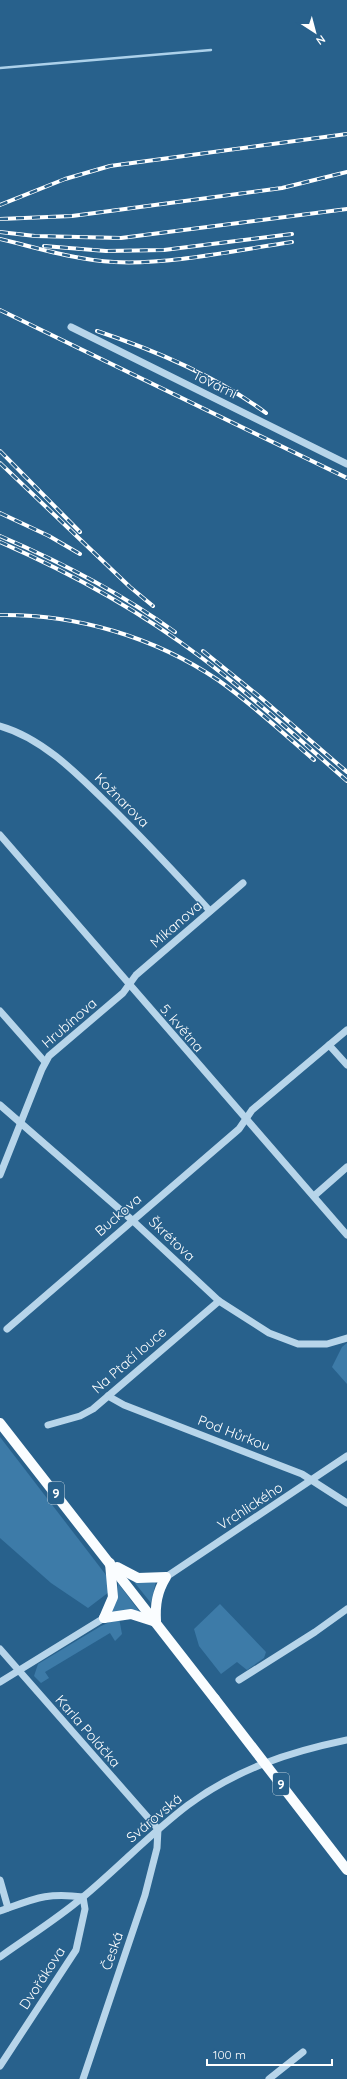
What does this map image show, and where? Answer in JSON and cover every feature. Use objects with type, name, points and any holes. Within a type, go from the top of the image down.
[{"type":"main road","name":"9","points":[[0,1423],[347,1870]]},
{"type":"main road","points":[[110,1563],[138,1578],[166,1577]]},
{"type":"main road","points":[[104,1618],[113,1597],[110,1563]]},
{"type":"main road","points":[[104,1618],[131,1614],[156,1622],[155,1605],[160,1588],[166,1577]]},
{"type":"street","name":"Tovární","points":[[71,327],[347,464]]},
{"type":"street","name":"Kožnarova","points":[[0,726],[10,729],[43,747],[84,781],[160,856],[210,911]]},
{"type":"street","name":"5. května","points":[[0,835],[3,844],[347,1235]]},
{"type":"street","name":"Mikanova","points":[[129,986],[136,975],[243,883]]},
{"type":"street","name":"Hrubínova","points":[[0,1175],[45,1062],[49,1056],[123,993],[129,986]]},
{"type":"street","points":[[0,1011],[45,1062]]},
{"type":"street","name":"Buckova","points":[[7,1329],[239,1129],[252,1110],[347,1030]]},
{"type":"street","points":[[329,1045],[347,1065]]},
{"type":"street","name":"Škrétova","points":[[0,1105],[132,1220],[219,1301],[269,1333],[298,1344],[327,1344],[347,1338]]},
{"type":"street","points":[[314,1196],[347,1168]]},
{"type":"street","name":"Na Ptačí louce","points":[[48,1424],[80,1416],[108,1396],[219,1301]]},
{"type":"street","name":"Pod Hůrkou","points":[[108,1396],[124,1405],[253,1454],[313,1480],[347,1503]]},
{"type":"street","name":"Vrchlického","points":[[166,1577],[347,1456]]},
{"type":"street","points":[[239,1680],[315,1632],[347,1609]]},
{"type":"street","points":[[0,1682],[104,1618]]},
{"type":"street","name":"Karla Poláčka","points":[[0,1649],[158,1829]]},
{"type":"street","name":"Svárovská","points":[[0,1957],[83,1897],[158,1829],[195,1800],[224,1782],[259,1765],[320,1744],[347,1740]]},
{"type":"street","name":"Česká","points":[[83,2079],[145,1895],[157,1848],[158,1829]]},
{"type":"street","points":[[0,1880],[8,1908]]},
{"type":"street","points":[[0,1911],[43,1896],[59,1894],[83,1897]]},
{"type":"street","name":"Dvořákova","points":[[0,2066],[76,1950],[85,1908],[83,1897]]},
{"type":"street","points":[[269,2079],[303,2052]]},
{"type":"shaded area","points":[[347,1343],[347,1384],[332,1367],[342,1347]]},
{"type":"shaded area","points":[[0,1437],[106,1575],[113,1589],[88,1608],[51,1583],[0,1538]]},
{"type":"shaded area","points":[[156,1581],[151,1603],[134,1582]]},
{"type":"shaded area","points":[[118,1583],[139,1611],[110,1614],[117,1599]]},
{"type":"shaded area","points":[[220,1604],[266,1652],[264,1658],[247,1670],[237,1662],[221,1674],[199,1646],[194,1629]]},
{"type":"shaded area","points":[[119,1618],[122,1634],[115,1641],[110,1633],[45,1672],[49,1678],[41,1683],[34,1676],[38,1664],[101,1626]]},
{"type":"waterway","points":[[0,68],[211,50]]},
{"type":"railway","points":[[0,205],[65,179],[110,166],[347,134]]},
{"type":"railway","points":[[0,219],[72,216],[282,188],[347,172]]},
{"type":"railway","points":[[0,232],[35,236],[121,238],[347,209]]},
{"type":"railway","points":[[44,246],[106,251],[164,250],[292,234]]},
{"type":"railway","points":[[0,239],[85,259],[114,262],[180,259],[292,242]]},
{"type":"railway","points":[[0,310],[347,478]]},
{"type":"railway","points":[[97,331],[164,356],[206,376],[227,387],[266,413]]},
{"type":"railway","points":[[0,451],[80,532]]},
{"type":"railway","points":[[0,463],[130,587],[153,606]]},
{"type":"railway","points":[[0,513],[49,536],[80,554]]},
{"type":"railway","points":[[0,536],[45,556],[112,591],[175,632]]},
{"type":"railway","points":[[0,542],[79,580],[154,624],[202,658],[239,687],[347,781]]},
{"type":"railway","points":[[0,615],[58,619],[86,624],[141,640],[168,652],[193,665],[231,689],[314,760]]},
{"type":"railway","points":[[203,651],[260,697],[347,772]]}]
